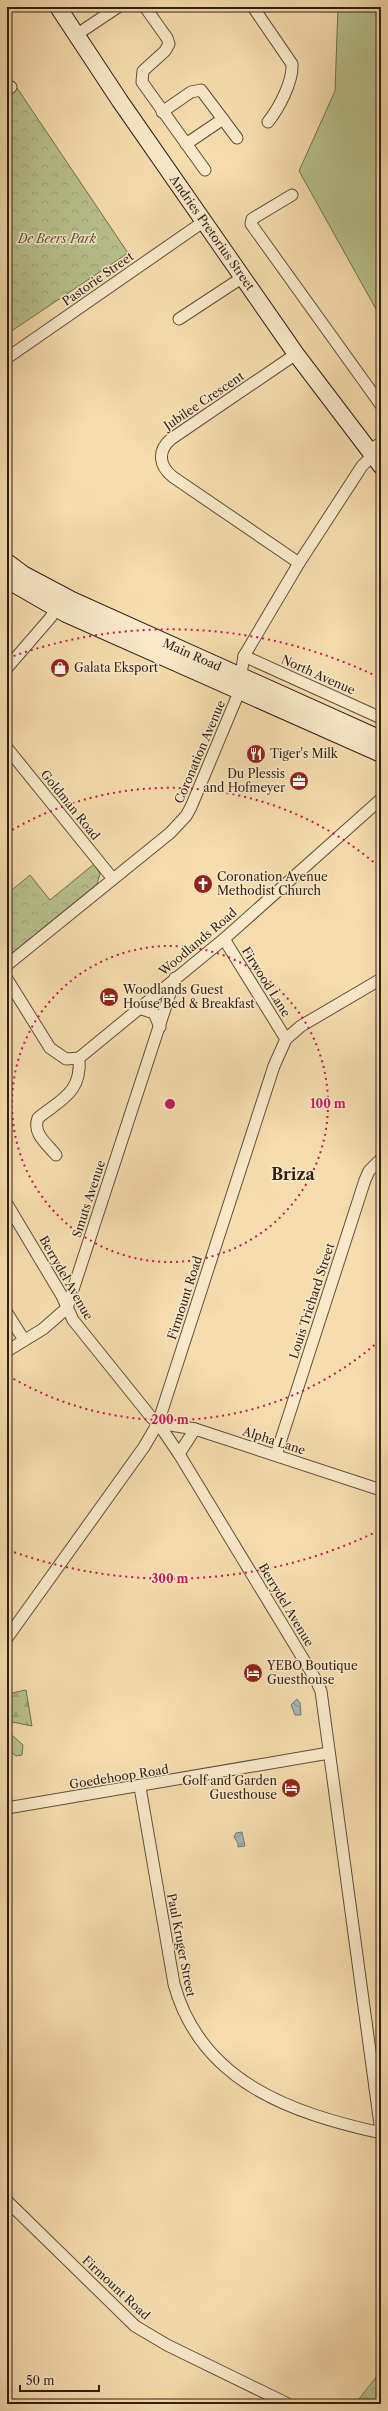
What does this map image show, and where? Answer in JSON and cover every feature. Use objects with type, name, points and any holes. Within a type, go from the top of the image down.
[{"type":"main road","name":"Andries Pretorius Street","points":[[58,7],[203,222],[296,354],[377,455]]},
{"type":"main road","name":"Main Road","points":[[7,562],[59,602]]},
{"type":"main road","name":"Main Road","points":[[7,580],[240,683],[381,739]]},
{"type":"main road","name":"Main Road","points":[[240,683],[381,754]]},
{"type":"street","points":[[76,35],[118,7]]},
{"type":"street","points":[[145,7],[168,41],[168,47],[145,68],[142,74],[142,82],[162,112],[205,170]]},
{"type":"street","points":[[253,7],[292,64],[292,72],[277,109],[268,122]]},
{"type":"street","points":[[162,112],[191,92],[198,90],[204,92],[237,138]]},
{"type":"street","points":[[186,144],[223,119]]},
{"type":"street","points":[[292,195],[252,219],[251,224],[381,405]]},
{"type":"street","name":"Pastorie Street","points":[[7,358],[203,222]]},
{"type":"street","points":[[179,318],[242,277]]},
{"type":"street","name":"Jubilee Crescent","points":[[296,354],[171,439],[163,448],[161,455],[164,468],[173,477],[299,563]]},
{"type":"street","name":"Coronation Avenue","points":[[7,965],[170,833],[186,816],[240,683],[244,656],[299,563],[362,466],[377,455]]},
{"type":"street","points":[[7,668],[59,602]]},
{"type":"street","name":"North Avenue","points":[[244,656],[381,718]]},
{"type":"street","name":"Goldman Road","points":[[7,748],[114,879]]},
{"type":"street","name":"Woodlands Road","points":[[78,1058],[224,939],[381,799]]},
{"type":"street","name":"Firwood Lane","points":[[224,939],[286,1039]]},
{"type":"street","name":"Smuts Avenue","points":[[7,1351],[55,1320],[67,1308],[175,978]]},
{"type":"street","name":"Firmount Road","points":[[7,1638],[139,1454],[158,1423],[274,1066],[286,1039],[301,1026],[381,979]]},
{"type":"street","points":[[7,980],[50,1048],[61,1057],[72,1060],[78,1058],[80,1071],[76,1085],[38,1118],[36,1123],[38,1132],[56,1155]]},
{"type":"street","points":[[139,1008],[154,1013],[160,1027]]},
{"type":"street","name":"Louis Trichard Street","points":[[276,1456],[365,1180],[372,1167],[381,1159]]},
{"type":"street","name":"Berrydel Avenue","points":[[7,1204],[62,1296],[73,1320],[151,1417],[158,1423],[179,1454],[316,1680],[321,1691],[381,2132]]},
{"type":"street","points":[[7,1313],[24,1340]]},
{"type":"street","name":"Alpha Lane","points":[[158,1423],[194,1429],[381,1490]]},
{"type":"street","points":[[179,1454],[194,1429]]},
{"type":"street","name":"Goedehoop Road","points":[[7,1808],[140,1787],[329,1753]]},
{"type":"street","name":"Paul Kruger Street","points":[[140,1787],[174,1984],[182,2010],[193,2031],[221,2064],[258,2091],[314,2115],[381,2132]]},
{"type":"street","name":"Firmount Road","points":[[7,2200],[134,2326],[156,2339],[288,2404]]},
{"type":"green space","points":[[338,7],[381,7],[381,318],[299,171],[335,91]]},
{"type":"green space","name":"De Beers Park","points":[[17,88],[128,253],[7,334],[7,94]]},
{"type":"green space","points":[[94,864],[100,874],[97,884],[12,953],[7,954],[7,894],[30,875],[50,900]]},
{"type":"green space","points":[[26,1690],[32,1726],[7,1721],[7,1694]]},
{"type":"green space","points":[[7,1735],[13,1736],[23,1745],[22,1755],[16,1756],[7,1749]]},
{"type":"green space","points":[[381,2371],[381,2404],[355,2404]]},
{"type":"water","points":[[297,1699],[300,1703],[301,1715],[295,1715],[291,1705]]},
{"type":"water","points":[[242,1832],[245,1846],[238,1847],[238,1843],[234,1837],[236,1833]]},
{"type":"place","name":"Galata Eksport","points":[[60,668]]},
{"type":"place","name":"Tiger's Milk","points":[[256,754]]},
{"type":"place","name":"Du Plessis and Hofmeyer","points":[[299,781]]},
{"type":"place","name":"Coronation Avenue Methodist Church","points":[[203,884]]},
{"type":"place","name":"Woodlands Guest House Bed & Breakfast","points":[[109,997]]},
{"type":"place","name":"YEBO Boutique Guesthouse","points":[[253,1673]]},
{"type":"place","name":"Golf and Garden Guesthouse","points":[[291,1788]]},
{"type":"district","name":"Briza","points":[[293,1174]]}]
